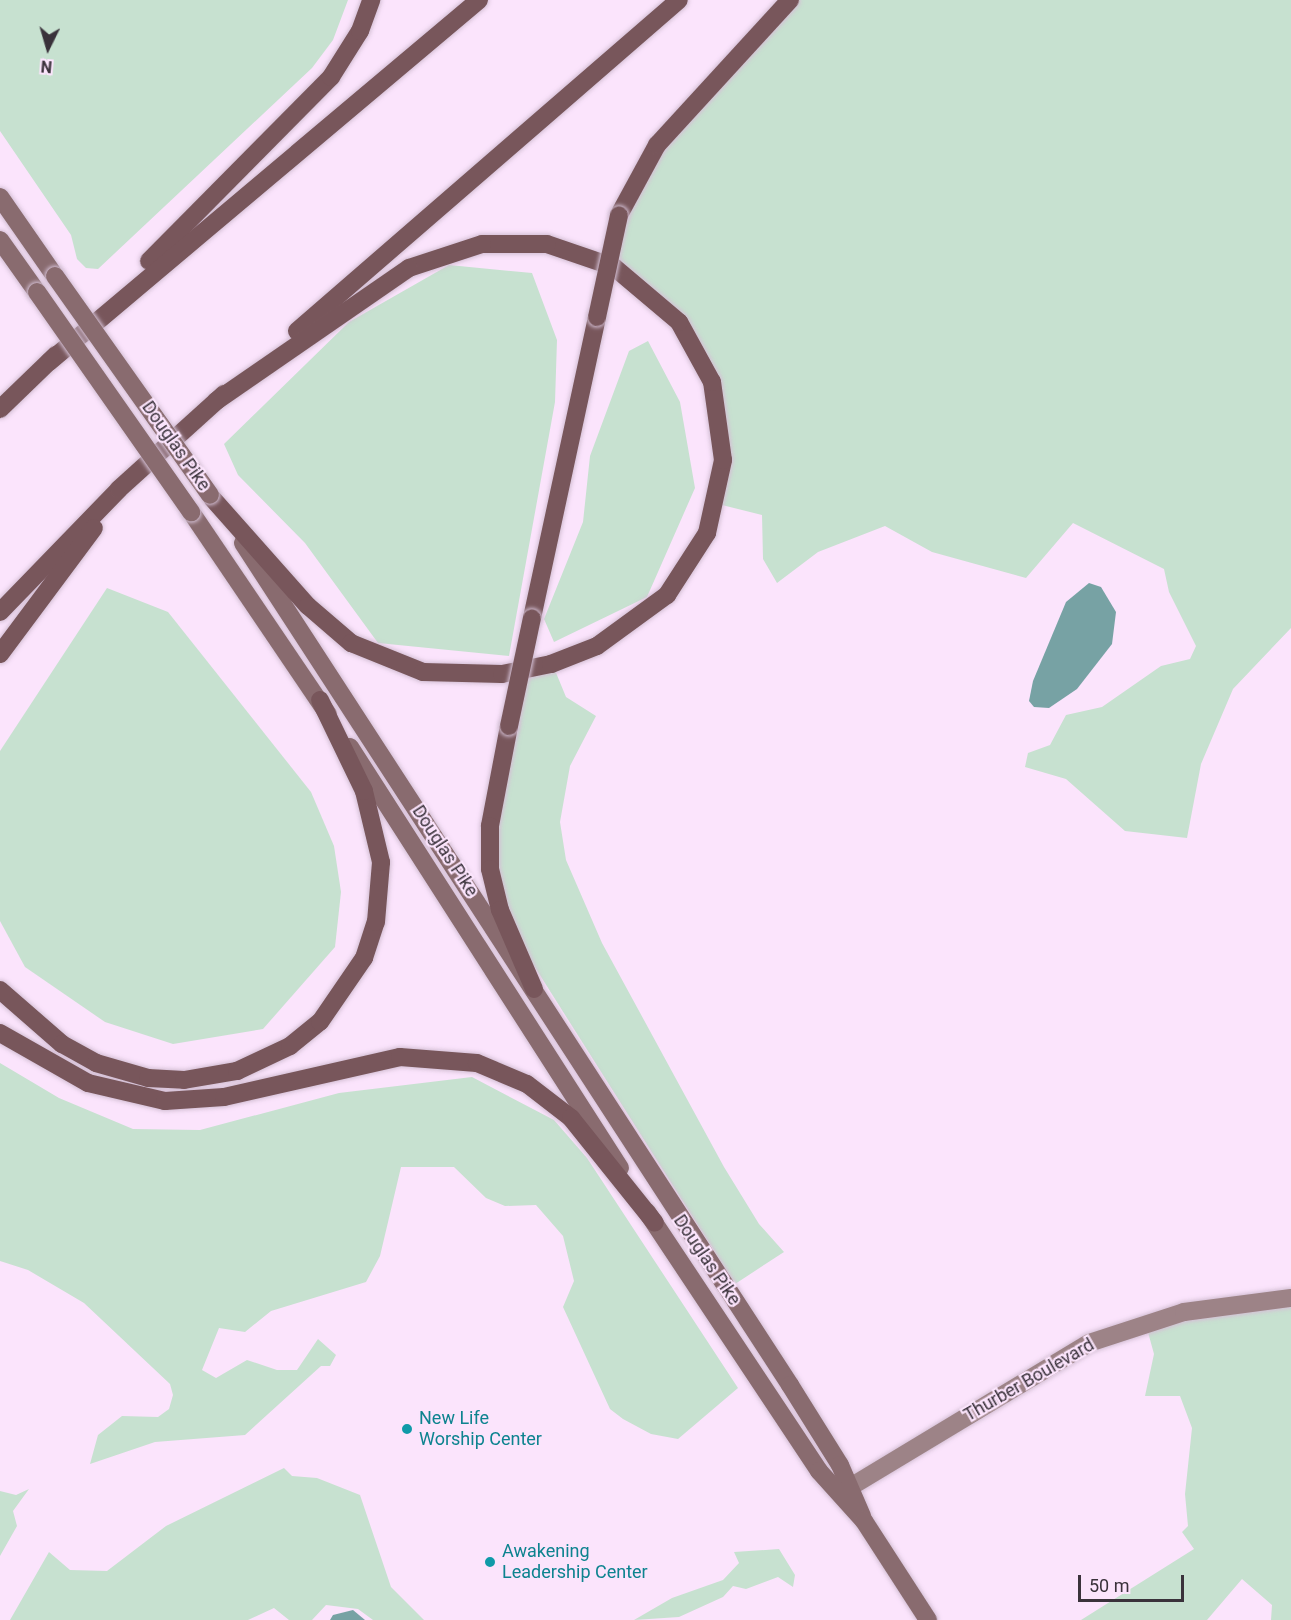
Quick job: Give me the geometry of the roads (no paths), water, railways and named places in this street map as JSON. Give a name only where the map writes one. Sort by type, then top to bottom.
[{"type":"highway","points":[[0,409],[331,77],[356,39],[371,0]]},
{"type":"highway","points":[[49,362],[479,0]]},
{"type":"highway","points":[[0,612],[151,460],[216,400],[679,0]]},
{"type":"highway","points":[[534,989],[500,910],[490,869],[490,826],[509,726],[619,215],[657,145],[790,0]]},
{"type":"highway","points":[[211,496],[308,606],[351,643],[423,672],[502,674],[551,664],[597,646],[667,595],[707,533],[723,460],[712,382],[679,321],[614,267],[547,244],[482,244],[409,268],[216,400]]},
{"type":"highway","points":[[0,654],[151,460]]},
{"type":"highway","points":[[0,990],[29,1020],[80,1055],[148,1078],[202,1078],[237,1071],[272,1056],[313,1028],[345,992],[364,958],[381,882],[370,808],[320,700]]},
{"type":"highway","points":[[0,1033],[88,1083],[165,1101],[224,1097],[400,1057],[477,1062],[527,1084],[571,1118],[655,1223]]},
{"type":"main road","name":"Douglas Pike","points":[[0,196],[211,496],[534,989],[852,1486],[864,1521]]},
{"type":"main road","name":"Douglas Pike","points":[[0,240],[320,700],[655,1223],[827,1483],[864,1521],[928,1620]]},
{"type":"street","name":"Thurber Boulevard","points":[[852,1486],[1089,1343],[1184,1312],[1291,1298]]},
{"type":"place","name":"New Life Worship Center","points":[[407,1429]]},
{"type":"place","name":"Awakening Leadership Center","points":[[490,1562]]}]
